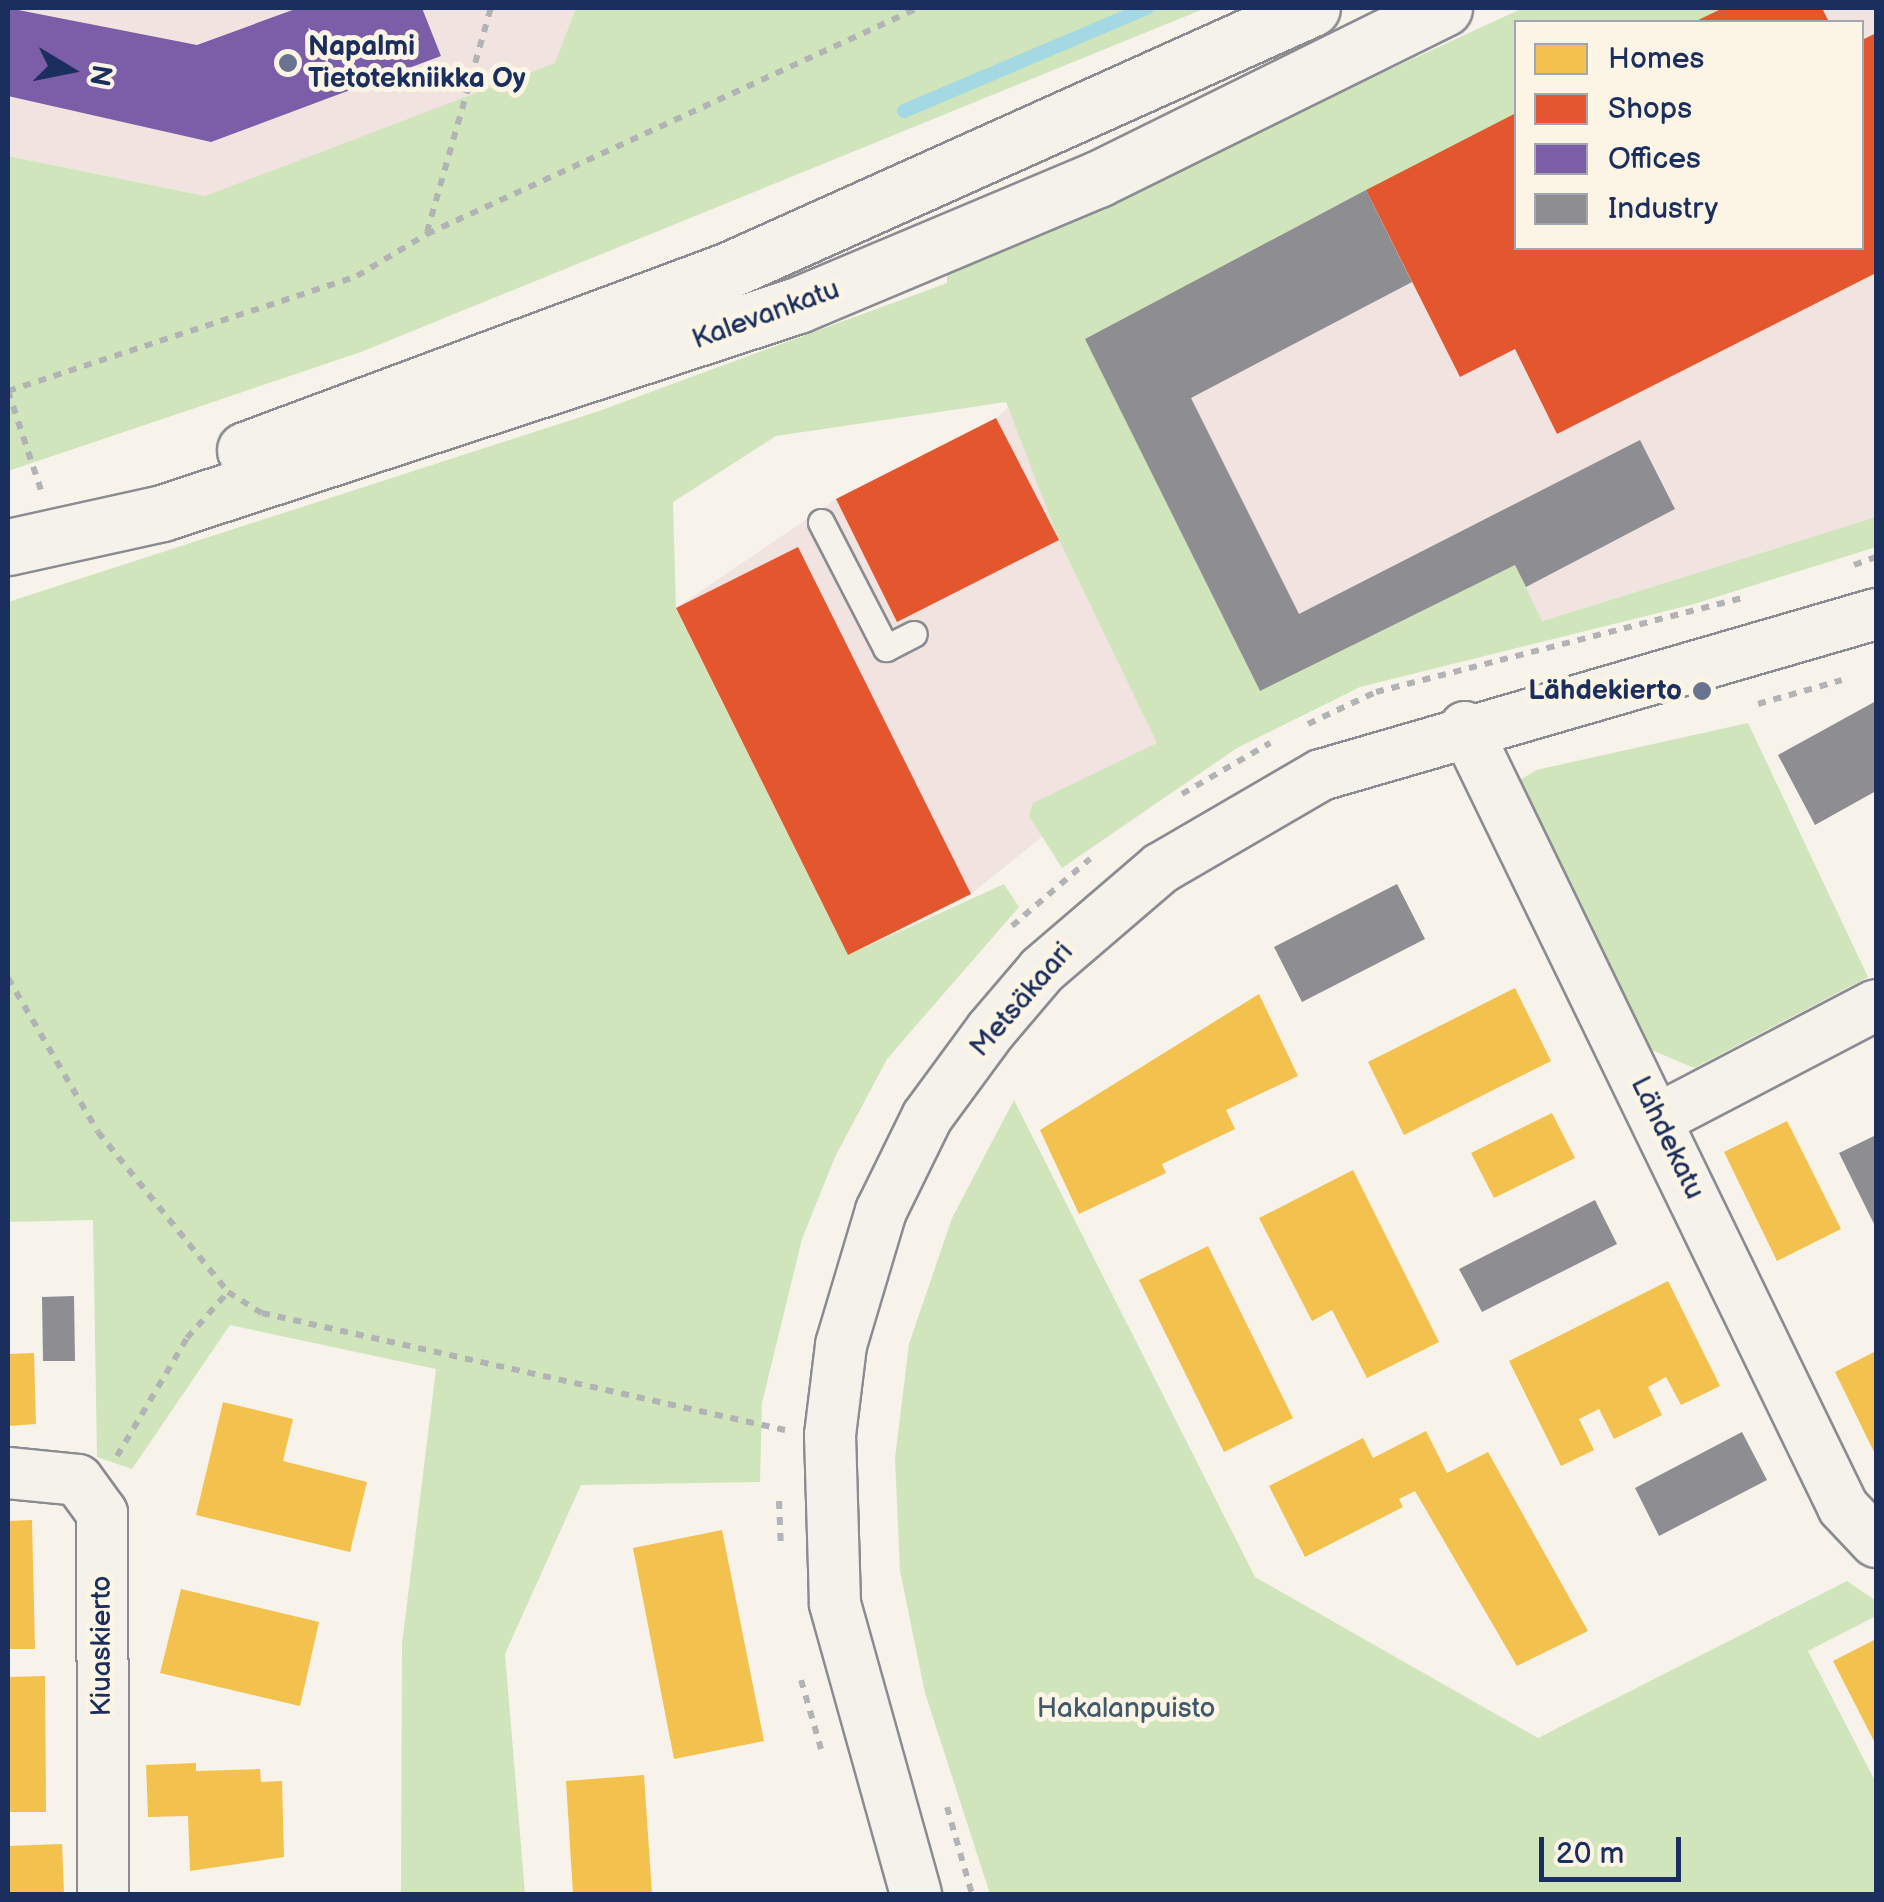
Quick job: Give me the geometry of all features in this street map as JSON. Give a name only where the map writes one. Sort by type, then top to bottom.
[{"type":"main road","name":"Kalevankatu","points":[[32,540],[152,481],[495,360],[911,195],[1312,8]]},
{"type":"main road","name":"Kalevankatu","points":[[32,540],[162,513],[798,305],[1098,178],[1444,8]]},
{"type":"street","name":"Metsäkaari","points":[[916,1894],[835,1603],[830,1435],[841,1346],[882,1212],[927,1117],[1042,970],[1228,824],[1320,775],[1465,726],[1876,614]]},
{"type":"street","name":"Lähdekatu","points":[[1465,726],[1844,1507],[1876,1542]]},
{"type":"street","points":[[1658,1119],[1876,1006]]},
{"type":"street","points":[[8,1472],[43,1471],[95,1492]]},
{"type":"street","name":"Kiuaskierto","points":[[95,1492],[102,1894]]},
{"type":"lane","points":[[822,522],[886,648],[914,634]]},
{"type":"path","points":[[427,234],[491,8]]},
{"type":"path","points":[[32,540],[8,391],[358,276],[427,234],[918,8]]},
{"type":"path","points":[[1840,570],[1876,557]]},
{"type":"path","points":[[1296,730],[1376,692],[1746,596]]},
{"type":"path","points":[[1740,708],[1858,674]]},
{"type":"path","points":[[1173,800],[1279,738]]},
{"type":"path","points":[[999,940],[1100,851]]},
{"type":"path","points":[[8,978],[98,1132],[228,1292],[262,1313],[779,1429],[830,1435]]},
{"type":"path","points":[[95,1492],[187,1338],[228,1292]]},
{"type":"path","points":[[779,1446],[781,1414]]},
{"type":"path","points":[[779,1480],[783,1566]]},
{"type":"path","points":[[800,1674],[824,1760]]},
{"type":"path","points":[[944,1800],[972,1894]]},
{"type":"shaded area","points":[[8,8],[576,8],[556,63],[205,196],[8,156]]},
{"type":"shaded area","points":[[1673,8],[1876,8],[1876,517],[1541,621],[1514,566],[1158,744],[971,894],[848,955],[676,608],[836,499],[996,418],[1085,339],[1514,97],[1514,250],[1864,250],[1864,20],[1651,20]]},
{"type":"green space","points":[[576,8],[1206,8],[361,352],[8,471],[8,156],[205,196],[555,63]]},
{"type":"green space","points":[[1523,8],[1723,8],[1698,20],[1514,20],[1514,114],[1086,339],[1260,691],[1515,565],[1542,621],[1876,517],[1876,547],[1694,604],[1360,687],[1237,748],[1062,868],[1029,816],[1033,803],[1157,743],[1059,540],[1006,402],[776,436],[673,502],[676,609],[848,955],[1004,884],[1019,907],[887,1059],[835,1157],[802,1239],[762,1403],[760,1482],[581,1485],[505,1654],[525,1894],[401,1894],[402,1644],[436,1369],[230,1325],[132,1469],[97,1457],[93,1220],[8,1222],[8,602],[599,411],[947,283],[947,274]]},
{"type":"green space","points":[[1748,723],[1868,977],[1694,1068],[1647,1048],[1515,783],[1536,770]]},
{"type":"green space","name":"Hakalanpuisto","points":[[1014,1100],[1255,1577],[1538,1738],[1847,1581],[1876,1601],[1876,1616],[1808,1651],[1876,1783],[1876,1894],[990,1894],[925,1693],[900,1571],[895,1458],[909,1344],[952,1218]]},
{"type":"building: Homes","points":[[1515,988],[1551,1061],[1404,1135],[1368,1062]]},
{"type":"building: Homes","points":[[1259,994],[1298,1076],[1226,1110],[1235,1129],[1162,1164],[1166,1173],[1079,1214],[1040,1130]]},
{"type":"building: Homes","points":[[1552,1113],[1575,1158],[1494,1198],[1471,1153]]},
{"type":"building: Homes","points":[[1787,1121],[1841,1229],[1777,1261],[1724,1152]]},
{"type":"building: Homes","points":[[1353,1170],[1439,1342],[1367,1378],[1332,1310],[1312,1321],[1259,1218]]},
{"type":"building: Homes","points":[[1208,1246],[1293,1418],[1224,1452],[1139,1280]]},
{"type":"building: Homes","points":[[1668,1281],[1720,1386],[1681,1405],[1666,1377],[1648,1387],[1662,1415],[1614,1439],[1599,1409],[1579,1419],[1594,1450],[1561,1466],[1509,1361]]},
{"type":"building: Homes","points":[[1876,1351],[1876,1456],[1835,1372]]},
{"type":"building: Homes","points":[[34,1353],[36,1424],[8,1426],[8,1354]]},
{"type":"building: Homes","points":[[223,1402],[293,1419],[283,1461],[367,1482],[350,1552],[196,1515]]},
{"type":"building: Homes","points":[[1426,1431],[1447,1473],[1488,1452],[1588,1631],[1517,1666],[1415,1491],[1399,1499],[1403,1507],[1305,1557],[1269,1486],[1363,1438],[1373,1458]]},
{"type":"building: Homes","points":[[32,1520],[35,1649],[8,1649],[8,1521]]},
{"type":"building: Homes","points":[[722,1530],[764,1741],[674,1759],[633,1548]]},
{"type":"building: Homes","points":[[181,1589],[319,1622],[300,1706],[160,1673]]},
{"type":"building: Homes","points":[[1876,1639],[1876,1745],[1833,1661]]},
{"type":"building: Homes","points":[[45,1676],[46,1812],[8,1812],[8,1677]]},
{"type":"building: Homes","points":[[196,1763],[196,1771],[260,1769],[261,1782],[282,1781],[284,1857],[190,1871],[188,1816],[148,1817],[146,1765]]},
{"type":"building: Homes","points":[[644,1775],[652,1894],[573,1894],[566,1781]]},
{"type":"building: Homes","points":[[62,1844],[64,1894],[8,1894],[8,1846]]},
{"type":"building: Shops","points":[[1723,8],[1822,8],[1828,20],[1698,20]]},
{"type":"building: Shops","points":[[1876,33],[1876,273],[1557,434],[1515,349],[1460,377],[1366,190],[1514,114],[1514,250],[1864,250],[1864,39]]},
{"type":"building: Shops","points":[[996,418],[1059,540],[897,622],[836,499]]},
{"type":"building: Shops","points":[[798,547],[971,894],[848,955],[676,608]]},
{"type":"building: Offices","points":[[8,8],[197,45],[298,8],[422,8],[441,56],[211,142],[8,96]]},
{"type":"building: Industry","points":[[1366,190],[1412,282],[1191,398],[1299,614],[1640,440],[1675,509],[1526,587],[1515,565],[1260,691],[1085,339]]},
{"type":"building: Industry","points":[[1876,701],[1876,791],[1815,825],[1778,755]]},
{"type":"building: Industry","points":[[1397,884],[1425,939],[1302,1002],[1274,947]]},
{"type":"building: Industry","points":[[1876,1135],[1876,1228],[1839,1153]]},
{"type":"building: Industry","points":[[1595,1200],[1617,1244],[1482,1312],[1459,1269]]},
{"type":"building: Industry","points":[[74,1296],[75,1361],[43,1361],[42,1297]]},
{"type":"building: Industry","points":[[1742,1432],[1767,1480],[1659,1536],[1635,1488]]},
{"type":"waterway","points":[[904,111],[1147,8]]},
{"type":"place","name":"Napalmi Tietotekniikka Oy","points":[[288,63]]},
{"type":"place","name":"Lähdekierto","points":[[1702,691]]}]
